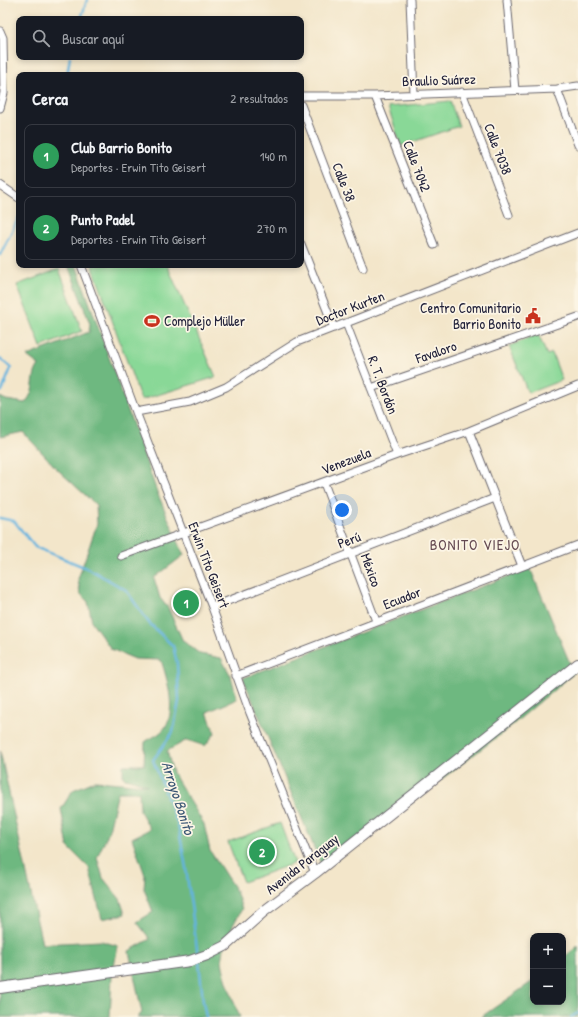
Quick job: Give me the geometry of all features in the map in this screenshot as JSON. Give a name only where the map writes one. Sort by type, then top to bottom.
[{"type":"main road","name":"Avenida Paraguay","points":[[0,988],[190,961],[225,946],[263,912],[315,873],[578,664]]},
{"type":"street","points":[[410,0],[414,94]]},
{"type":"street","points":[[507,0],[515,90]]},
{"type":"street","points":[[0,31],[3,38],[4,94],[0,108]]},
{"type":"street","name":"Braulio Suárez","points":[[304,96],[375,96],[557,89],[578,86]]},
{"type":"street","points":[[557,89],[578,145]]},
{"type":"street","name":"Calle 7038","points":[[462,92],[509,215]]},
{"type":"street","name":"Calle 7042","points":[[375,96],[434,245]]},
{"type":"street","name":"Calle 38","points":[[304,113],[363,268]]},
{"type":"street","points":[[0,186],[16,196]]},
{"type":"street","name":"Doctor Kurten","points":[[136,412],[190,402],[226,388],[297,342],[578,233]]},
{"type":"street","points":[[304,252],[334,328]]},
{"type":"street","name":"Erwin Tito Geisert","points":[[82,268],[136,412],[212,607],[236,676],[315,873]]},
{"type":"street","name":"Favaloro","points":[[371,388],[578,317]]},
{"type":"street","name":"R. T. Bordón","points":[[346,323],[397,455]]},
{"type":"street","name":"Venezuela","points":[[121,556],[324,483],[397,455],[469,431],[578,386]]},
{"type":"street","points":[[469,431],[522,566]]},
{"type":"street","name":"México","points":[[324,483],[376,622]]},
{"type":"street","name":"Perú","points":[[212,607],[495,498]]},
{"type":"street","name":"Ecuador","points":[[236,676],[578,545]]},
{"type":"green space","points":[[450,101],[459,126],[401,146],[388,107]]},
{"type":"green space","points":[[69,268],[77,268],[157,492],[184,555],[154,578],[160,598],[168,608],[183,641],[200,654],[221,658],[231,676],[237,699],[207,712],[215,733],[205,746],[187,740],[167,751],[173,773],[204,824],[210,851],[236,891],[242,909],[233,925],[222,955],[225,977],[240,1017],[137,1017],[142,1013],[129,951],[150,939],[137,922],[153,912],[144,889],[145,875],[132,838],[150,829],[140,811],[139,792],[118,792],[108,834],[97,857],[103,878],[120,899],[125,914],[102,919],[89,868],[68,847],[61,809],[73,790],[95,781],[147,785],[123,777],[123,765],[144,765],[145,742],[161,732],[166,725],[170,707],[168,686],[161,660],[135,659],[111,649],[92,622],[88,602],[80,593],[78,579],[97,524],[96,505],[58,470],[23,432],[0,437],[0,397],[6,400],[25,403],[33,388],[34,375],[39,365],[27,356],[89,332],[90,324]]},
{"type":"green space","name":"Complejo Müller","points":[[93,268],[168,268],[216,377],[141,400]]},
{"type":"green space","points":[[59,269],[82,331],[41,347],[17,285]]},
{"type":"green space","points":[[538,334],[547,355],[552,353],[562,380],[528,393],[509,346]]},
{"type":"green space","points":[[530,568],[574,673],[505,731],[323,869],[243,678]]},
{"type":"green space","points":[[0,751],[42,944],[101,941],[118,946],[112,976],[110,1017],[0,1017]]},
{"type":"green space","points":[[280,823],[295,863],[243,882],[228,842]]},
{"type":"green space","points":[[578,946],[578,1017],[481,1017],[530,983],[530,1005],[566,1005],[566,956]]},
{"type":"waterway","name":"Arroyo Bonito","points":[[82,16],[87,0]]},
{"type":"waterway","name":"Arroyo Bonito","points":[[68,72],[70,60]]},
{"type":"waterway","name":"Arroyo Bonito","points":[[0,255],[16,223]]},
{"type":"waterway","name":"Arroyo Bonito","points":[[0,358],[11,368],[2,391],[0,392]]},
{"type":"waterway","name":"Arroyo Bonito","points":[[0,518],[14,521],[35,547],[89,569],[126,590],[149,623],[173,646],[177,663],[179,701],[173,732],[153,760],[178,825],[186,868],[198,956]]},
{"type":"waterway","name":"Arroyo Bonito","points":[[199,961],[206,1017]]},
{"type":"waterway","name":"Arroyo Bonito","points":[[571,1017],[578,1013]]},
{"type":"place","name":"Centro Comunitario Barrio Bonito","points":[[533,316]]},
{"type":"place","name":"Complejo Müller","points":[[152,321]]},
{"type":"place","name":"Club Barrio Bonito","points":[[186,603]]},
{"type":"place","name":"Punto Padel","points":[[262,852]]},
{"type":"district","name":"BONITO VIEJO","points":[[475,545]]}]
